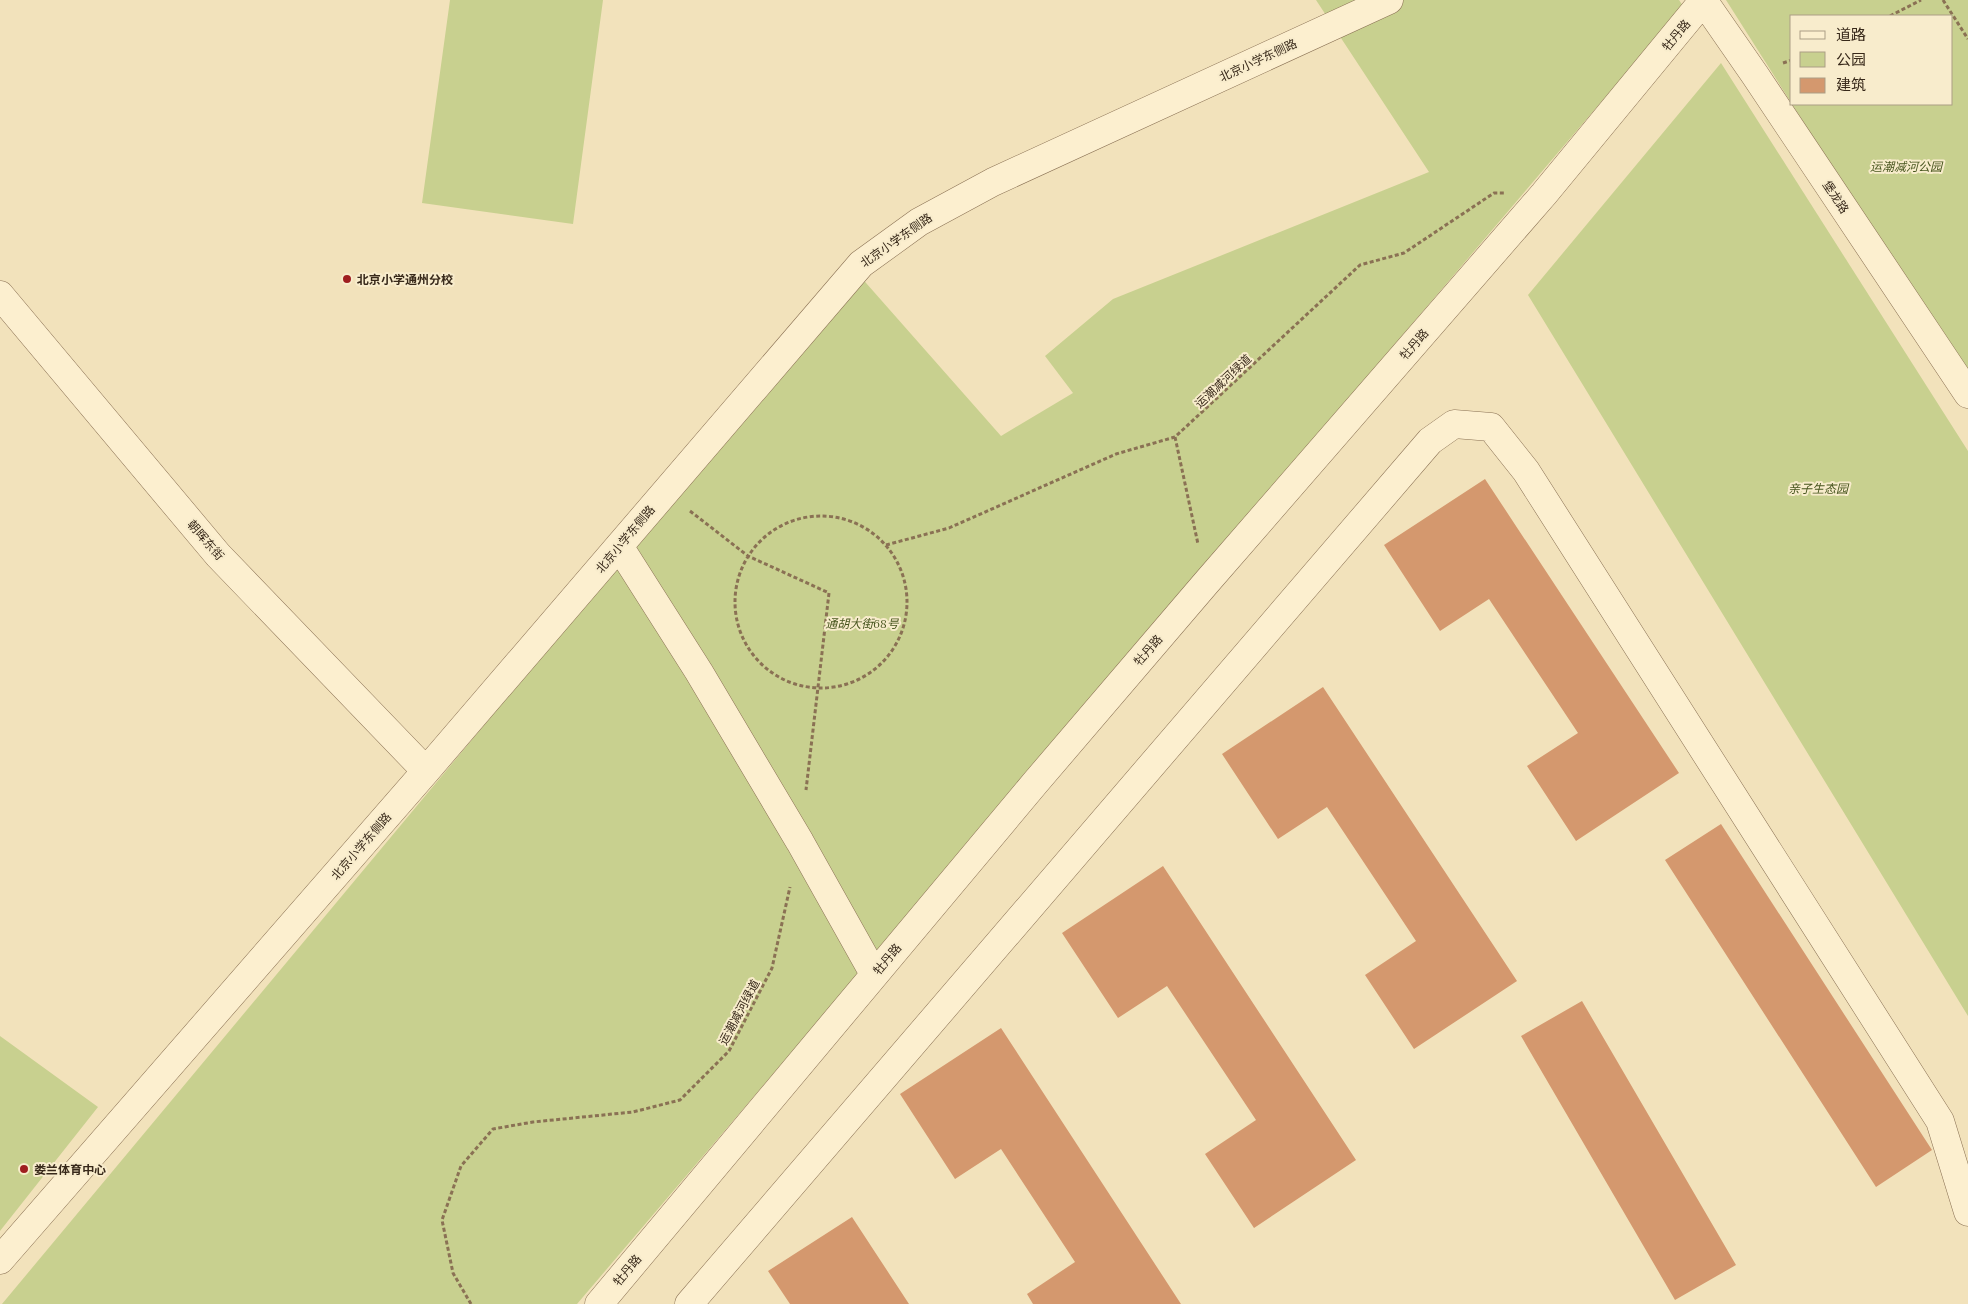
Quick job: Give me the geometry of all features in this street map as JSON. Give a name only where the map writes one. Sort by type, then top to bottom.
[{"type":"street","name":"北京小学东侧路","points":[[0,1260],[426,771],[861,264],[919,222],[993,182],[1389,0]]},
{"type":"street","name":"牡丹路","points":[[599,1304],[874,974],[1206,583],[1544,194],[1703,1]]},
{"type":"street","name":"堡龙路","points":[[1703,1],[1755,75],[1968,394]]},
{"type":"street","name":"朝晖东街","points":[[0,295],[218,554],[426,771]]},
{"type":"street","points":[[689,1304],[1430,441],[1454,424],[1492,427],[1526,470],[1940,1121],[1968,1212]]},
{"type":"street","points":[[619,546],[699,672],[800,842],[874,974]]},
{"type":"path","points":[[1892,15],[1921,0]]},
{"type":"path","points":[[1943,0],[1953,15]]},
{"type":"path","points":[[1953,16],[1968,39]]},
{"type":"path","name":"运潮减河绿道","points":[[886,545],[949,528],[1116,454],[1175,436],[1360,265],[1404,253],[1494,193],[1544,194]]},
{"type":"path","points":[[1175,436],[1206,583]]},
{"type":"path","points":[[665,491],[748,556],[829,593],[805,794]]},
{"type":"path","points":[[809,516],[837,517],[864,527],[886,545],[901,569],[907,597],[904,626],[892,652],[872,672],[846,685],[818,689],[790,683],[765,669],[747,647],[736,621],[734,592],[742,565],[758,542],[781,525],[809,516]]},
{"type":"path","name":"运潮减河绿道","points":[[471,1304],[453,1273],[442,1220],[461,1166],[493,1129],[532,1122],[633,1112],[680,1100],[729,1051],[772,968],[800,842]]},
{"type":"green space","points":[[450,0],[603,0],[573,224],[422,203]]},
{"type":"green space","name":"通胡大街68号","points":[[1316,0],[1679,0],[1683,6],[577,1304],[2,1304],[859,275],[1001,436],[1073,393],[1045,356],[1113,299],[1429,172]]},
{"type":"green space","name":"运潮减河公园","points":[[1726,0],[1968,0],[1968,381],[1793,105],[1953,105],[1953,15],[1790,15],[1790,101]]},
{"type":"green space","name":"亲子生态园","points":[[1721,63],[1968,451],[1968,1016],[1528,295]]},
{"type":"green space","name":"娄兰体育中心","points":[[0,1036],[98,1107],[0,1231]]},
{"type":"building","points":[[1485,479],[1679,773],[1576,841],[1527,766],[1578,733],[1489,599],[1440,631],[1384,545]]},
{"type":"building","points":[[1323,687],[1517,981],[1414,1049],[1365,975],[1416,941],[1327,807],[1278,839],[1222,754]]},
{"type":"building","points":[[1721,824],[1932,1150],[1876,1187],[1665,860]]},
{"type":"building","points":[[1163,866],[1356,1160],[1254,1228],[1205,1154],[1256,1120],[1167,986],[1118,1018],[1062,933]]},
{"type":"building","points":[[1582,1001],[1736,1265],[1675,1300],[1521,1036]]},
{"type":"building","points":[[1001,1028],[1181,1304],[1033,1304],[1027,1294],[1075,1262],[1001,1149],[955,1179],[900,1094]]},
{"type":"building","points":[[852,1217],[909,1304],[790,1304],[768,1271]]},
{"type":"place","name":"北京小学通州分校","points":[[347,279]]},
{"type":"place","name":"娄兰体育中心","points":[[24,1169]]}]
